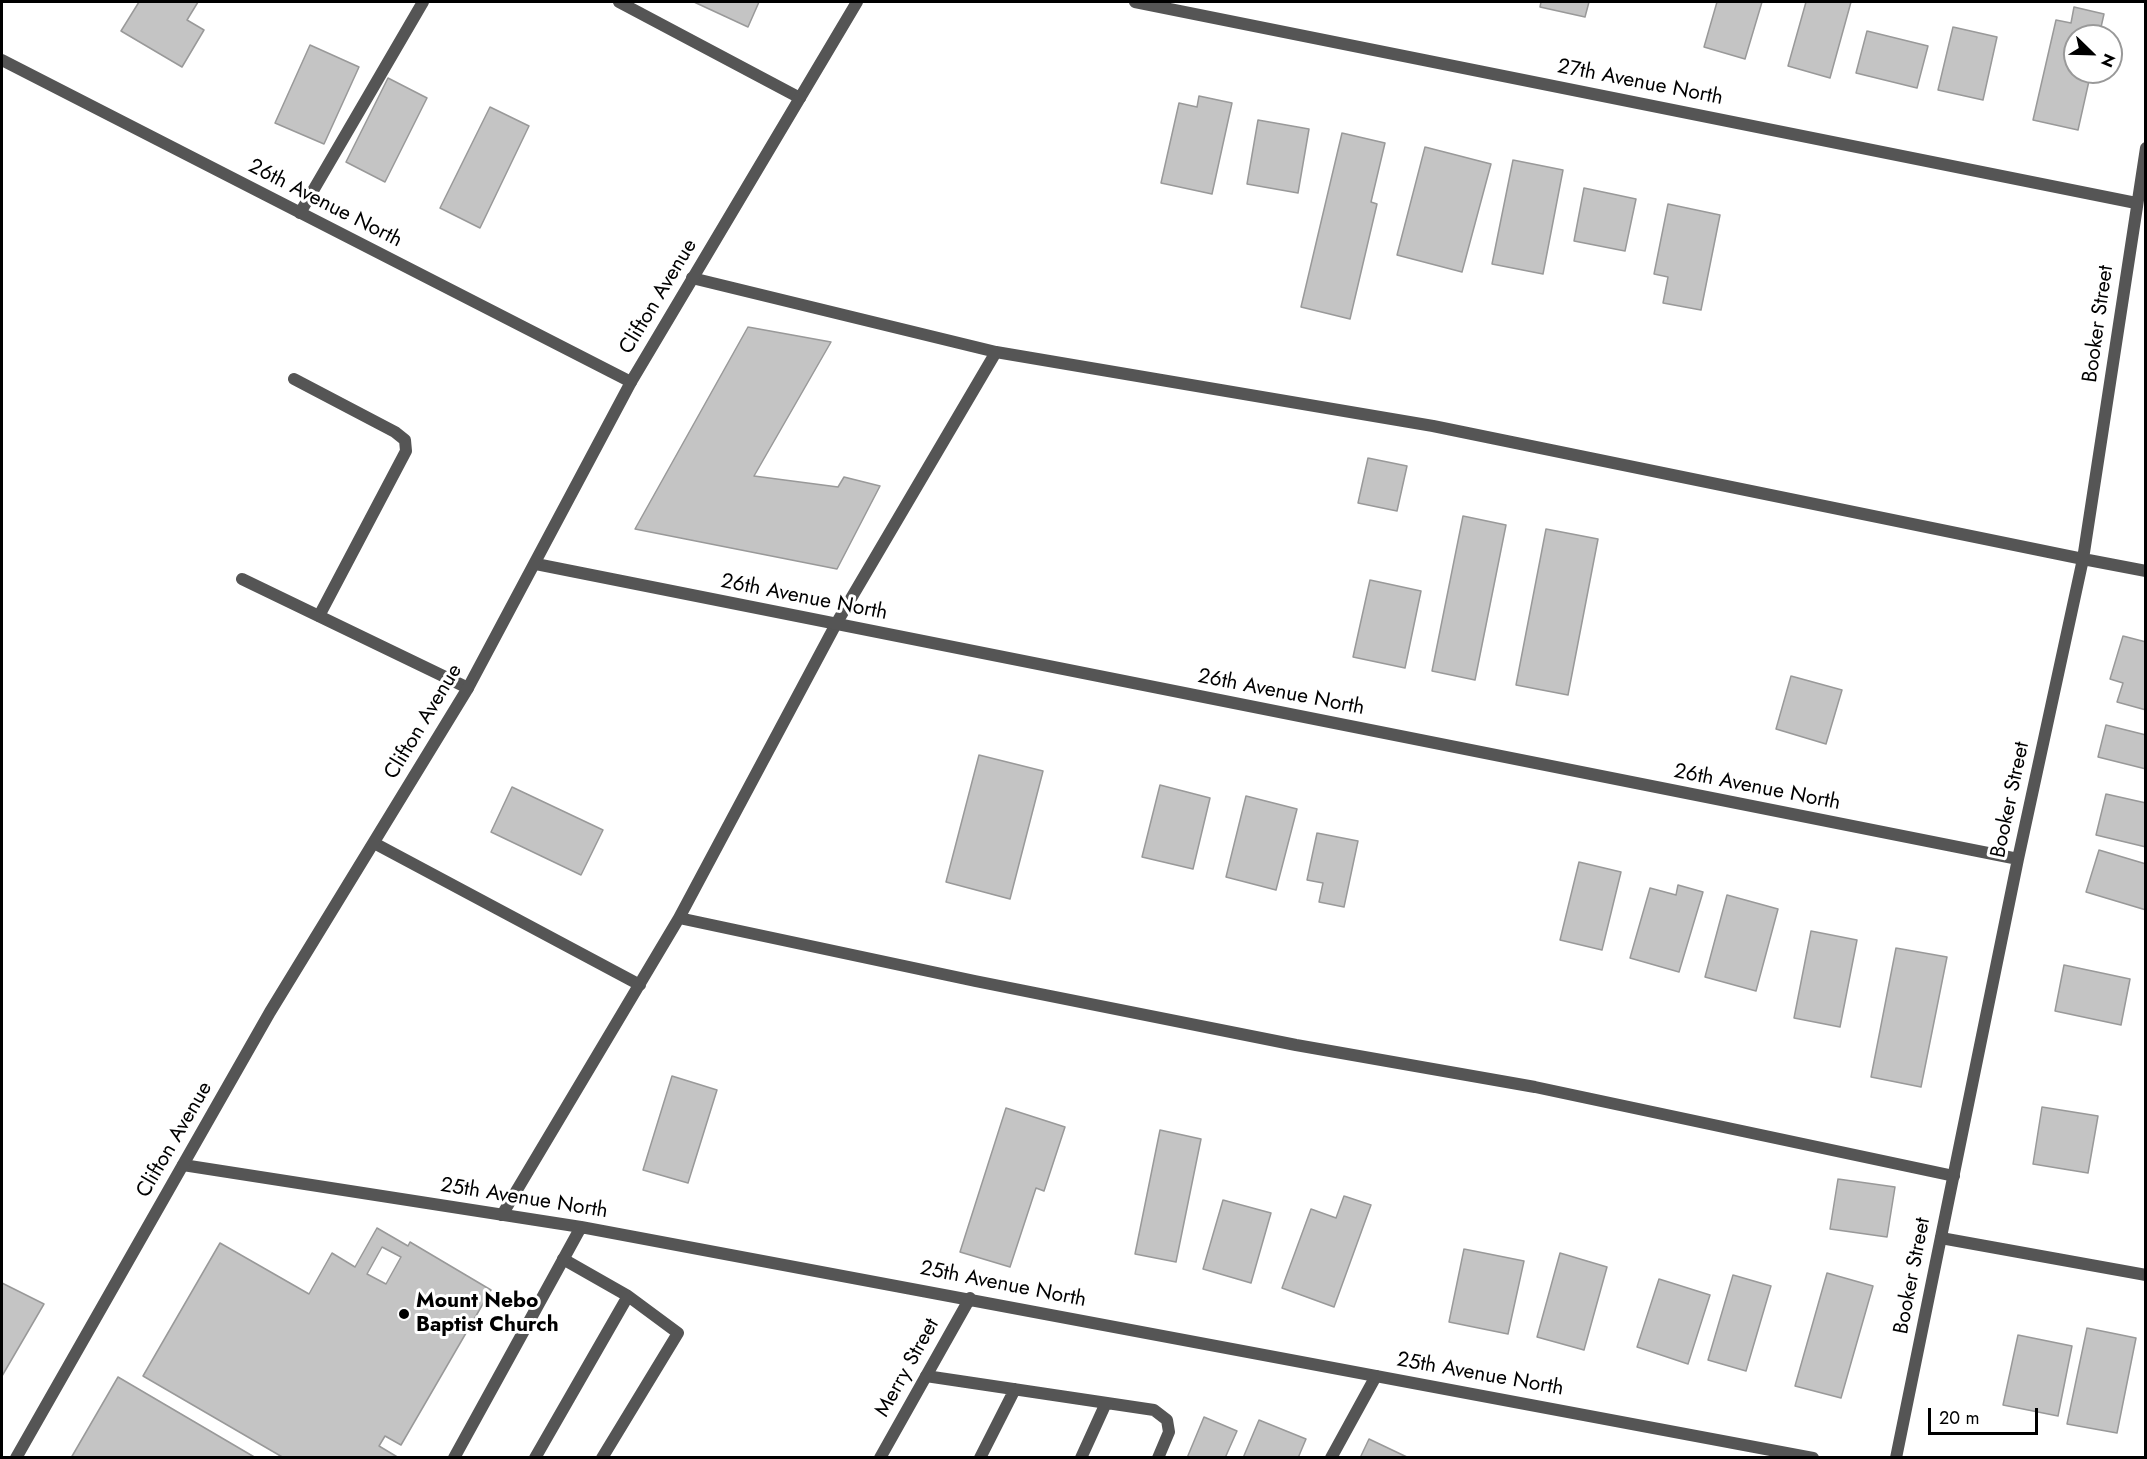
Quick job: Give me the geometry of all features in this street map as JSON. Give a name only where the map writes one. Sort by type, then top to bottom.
[{"type":"street","points":[[300,213],[423,2]]},
{"type":"street","points":[[619,2],[800,98]]},
{"type":"street","name":"Clifton Avenue","points":[[16,1458],[270,1012],[468,688],[631,382],[857,2]]},
{"type":"street","name":"27th Avenue North","points":[[1135,2],[2136,203]]},
{"type":"street","name":"26th Avenue North","points":[[2,60],[631,382]]},
{"type":"street","name":"Booker Street","points":[[1896,1458],[2018,859],[2083,559],[2145,148]]},
{"type":"street","points":[[692,278],[996,352],[1433,426],[2145,571]]},
{"type":"street","points":[[502,1215],[679,918],[836,624],[996,352]]},
{"type":"street","points":[[294,379],[395,432],[405,440],[406,451],[319,616]]},
{"type":"street","name":"26th Avenue North","points":[[536,564],[2018,859]]},
{"type":"street","points":[[242,579],[468,688]]},
{"type":"street","points":[[374,843],[640,985]]},
{"type":"street","points":[[679,918],[1296,1045],[1535,1087],[1954,1176]]},
{"type":"street","name":"25th Avenue North","points":[[183,1165],[581,1227],[1376,1376],[1769,1453],[1813,1458]]},
{"type":"street","points":[[454,1458],[581,1227]]},
{"type":"street","points":[[1941,1238],[2145,1275]]},
{"type":"street","points":[[563,1259],[628,1296],[678,1333],[603,1458]]},
{"type":"street","points":[[535,1458],[628,1296]]},
{"type":"street","name":"Merry Street","points":[[880,1458],[969,1299]]},
{"type":"street","points":[[926,1376],[1154,1410],[1167,1420],[1169,1432],[1158,1458]]},
{"type":"street","points":[[1330,1458],[1376,1376]]},
{"type":"street","points":[[980,1458],[1015,1389]]},
{"type":"street","points":[[1080,1458],[1106,1402]]},
{"type":"building","points":[[139,2],[198,2],[187,20],[204,30],[182,67],[121,31]]},
{"type":"building","points":[[694,2],[759,2],[748,27]]},
{"type":"building","points":[[1541,2],[1589,2],[1585,17],[1540,7]]},
{"type":"building","points":[[1717,2],[1762,2],[1745,59],[1704,47]]},
{"type":"building","points":[[1806,2],[1851,2],[1830,78],[1788,66]]},
{"type":"building","points":[[2074,7],[2104,14],[2102,24],[2063,24],[2063,84],[2088,84],[2078,130],[2033,120],[2056,20],[2071,23]]},
{"type":"building","points":[[1953,27],[1997,37],[1983,100],[1938,90]]},
{"type":"building","points":[[1867,31],[1928,46],[1917,88],[1856,73]]},
{"type":"building","points":[[310,45],[359,67],[324,144],[275,123]]},
{"type":"building","points":[[388,78],[427,98],[385,182],[346,162]]},
{"type":"building","points":[[1199,96],[1232,103],[1212,194],[1161,183],[1179,103],[1197,107]]},
{"type":"building","points":[[490,107],[529,126],[480,228],[440,208]]},
{"type":"building","points":[[1258,120],[1309,129],[1298,193],[1247,184]]},
{"type":"building","points":[[1342,133],[1385,143],[1371,202],[1377,204],[1350,319],[1301,307]]},
{"type":"building","points":[[1425,147],[1491,164],[1462,272],[1397,255]]},
{"type":"building","points":[[1513,160],[1563,170],[1543,274],[1492,264]]},
{"type":"building","points":[[1584,188],[1636,199],[1625,251],[1574,241]]},
{"type":"building","points":[[1668,204],[1720,215],[1701,310],[1663,303],[1668,277],[1654,274]]},
{"type":"building","points":[[748,327],[831,342],[754,476],[838,487],[844,477],[880,486],[837,569],[635,529]]},
{"type":"building","points":[[1368,458],[1407,466],[1397,511],[1358,503]]},
{"type":"building","points":[[1463,516],[1506,525],[1475,680],[1432,671]]},
{"type":"building","points":[[1546,529],[1598,539],[1568,695],[1516,685]]},
{"type":"building","points":[[1370,580],[1421,591],[1405,668],[1353,657]]},
{"type":"building","points":[[2123,636],[2146,642],[2146,710],[2117,702],[2123,683],[2110,679]]},
{"type":"building","points":[[1791,676],[1842,690],[1826,744],[1776,729]]},
{"type":"building","points":[[2106,725],[2146,735],[2146,769],[2098,757]]},
{"type":"building","points":[[979,755],[1043,771],[1010,899],[946,882]]},
{"type":"building","points":[[1160,785],[1210,798],[1193,869],[1142,857]]},
{"type":"building","points":[[512,787],[603,830],[581,875],[491,832]]},
{"type":"building","points":[[2106,794],[2146,803],[2146,847],[2096,835]]},
{"type":"building","points":[[1246,796],[1297,809],[1276,890],[1226,877]]},
{"type":"building","points":[[1317,833],[1358,841],[1344,907],[1319,902],[1323,883],[1307,880]]},
{"type":"building","points":[[2099,850],[2146,864],[2146,910],[2086,892]]},
{"type":"building","points":[[1579,862],[1621,872],[1602,950],[1560,940]]},
{"type":"building","points":[[1678,885],[1703,892],[1679,972],[1630,958],[1650,888],[1676,895]]},
{"type":"building","points":[[1727,895],[1778,909],[1756,991],[1705,977]]},
{"type":"building","points":[[1811,931],[1857,940],[1840,1027],[1794,1018]]},
{"type":"building","points":[[1896,948],[1947,957],[1921,1087],[1871,1077]]},
{"type":"building","points":[[2064,965],[2130,979],[2121,1025],[2055,1011]]},
{"type":"building","points":[[672,1076],[717,1090],[688,1183],[643,1170]]},
{"type":"building","points":[[2042,1107],[2098,1116],[2088,1173],[2033,1164]]},
{"type":"building","points":[[1006,1108],[1065,1127],[1044,1191],[1036,1188],[1010,1267],[960,1252]]},
{"type":"building","points":[[1160,1130],[1201,1139],[1176,1262],[1135,1254]]},
{"type":"building","points":[[1838,1179],[1895,1187],[1887,1237],[1830,1229]]},
{"type":"building","points":[[1344,1196],[1371,1205],[1334,1307],[1282,1288],[1311,1209],[1336,1218]]},
{"type":"building","points":[[1223,1200],[1271,1213],[1251,1283],[1203,1269]]},
{"type":"building","points":[[377,1228],[408,1246],[410,1242],[491,1290],[401,1445],[385,1436],[379,1446],[399,1458],[284,1458],[143,1376],[220,1243],[309,1294],[332,1253],[355,1267]],"holes":[[[382,1247],[401,1257],[386,1284],[367,1274]]]},
{"type":"building","points":[[1464,1249],[1524,1261],[1508,1334],[1449,1322]]},
{"type":"building","points":[[1560,1253],[1607,1267],[1584,1350],[1537,1337]]},
{"type":"building","points":[[1827,1273],[1873,1286],[1841,1398],[1795,1386]]},
{"type":"building","points":[[1733,1275],[1771,1286],[1746,1371],[1708,1360]]},
{"type":"building","points":[[1659,1279],[1710,1295],[1688,1364],[1637,1347]]},
{"type":"building","points":[[2,1283],[44,1304],[2,1376]]},
{"type":"building","points":[[2087,1328],[2136,1338],[2117,1433],[2067,1424]]},
{"type":"building","points":[[2018,1335],[2072,1346],[2058,1416],[2003,1405]]},
{"type":"building","points":[[118,1377],[256,1458],[71,1458]]},
{"type":"building","points":[[1204,1417],[1237,1431],[1225,1458],[1187,1458]]},
{"type":"building","points":[[1259,1420],[1306,1439],[1298,1458],[1243,1458]]},
{"type":"building","points":[[1369,1439],[1409,1458],[1360,1458]]},
{"type":"place","name":"Mount Nebo Baptist Church","points":[[404,1314]]}]
